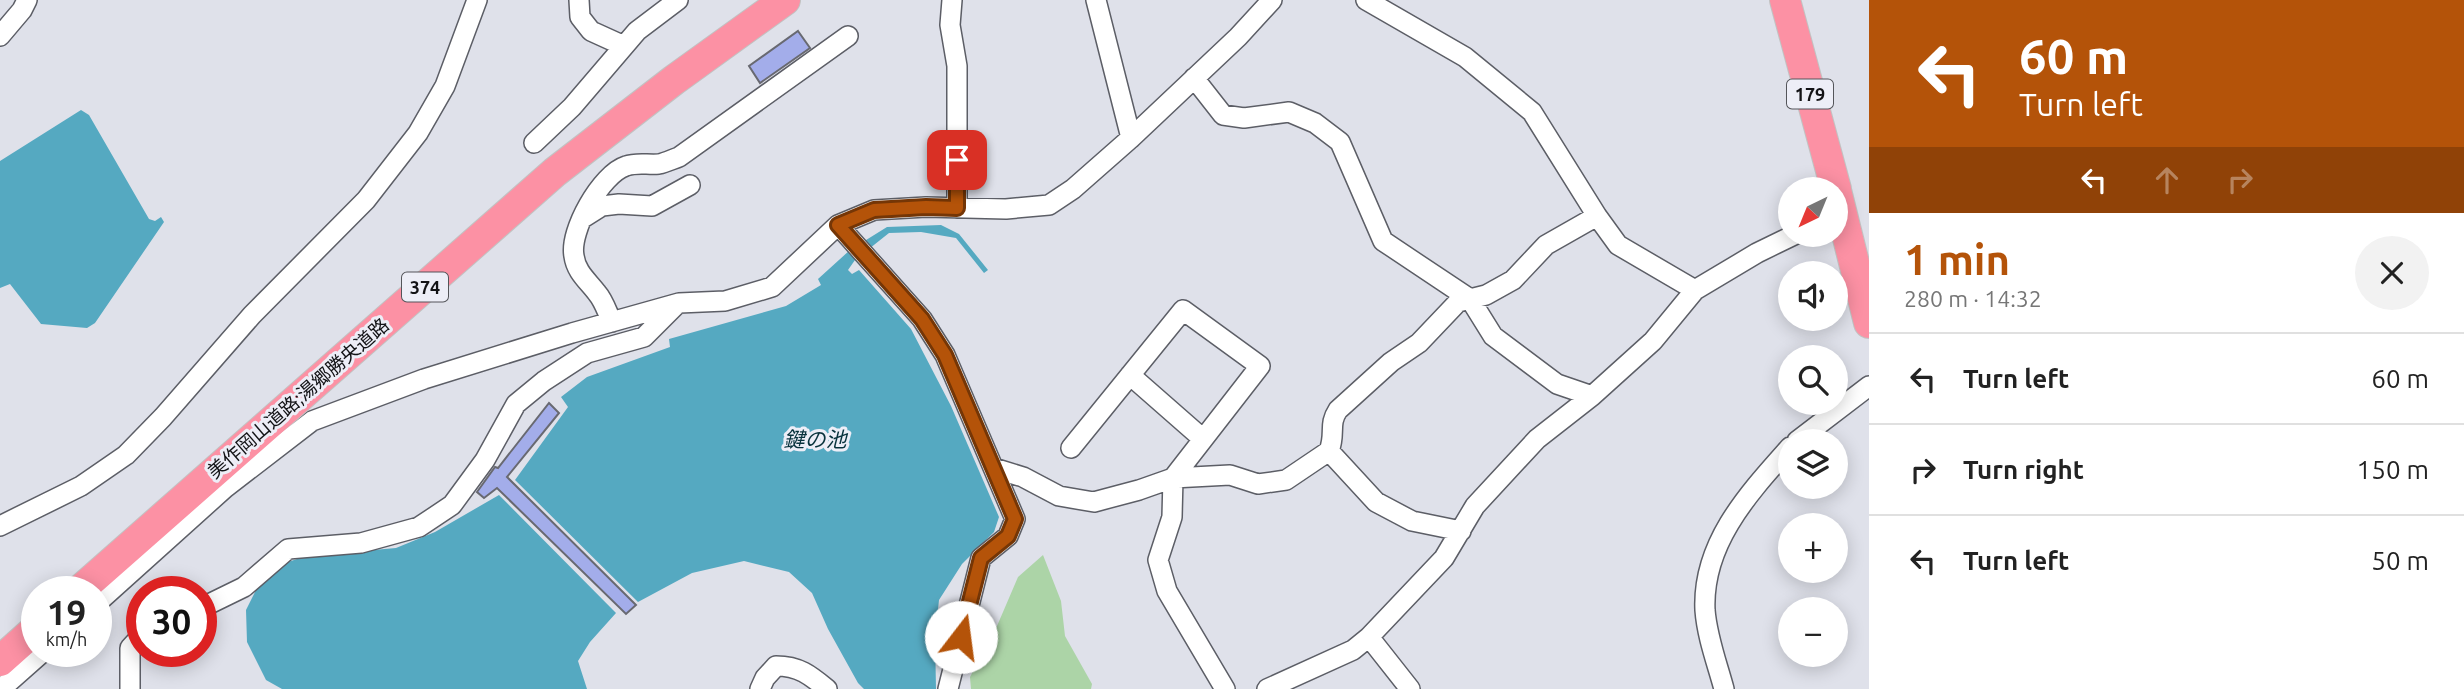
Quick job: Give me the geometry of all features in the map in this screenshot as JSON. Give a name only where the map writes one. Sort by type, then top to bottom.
[{"type":"highway","name":"美作岡山道路;湯郷勝央道路","points":[[72,576],[548,158],[662,68],[759,0]]},
{"type":"highway","name":"美作岡山道路;湯郷勝央道路","points":[[97,576],[555,172],[674,80],[785,0]]},
{"type":"highway","name":"179","points":[[1785,0],[1831,177]]},
{"type":"highway","name":"179","points":[[1848,242],[1869,319]]},
{"type":"highway","points":[[0,639],[21,621]]},
{"type":"highway","points":[[0,661],[21,642]]},
{"type":"street","points":[[0,36],[27,0]]},
{"type":"street","points":[[0,526],[81,486],[126,455],[252,315],[366,200],[418,133],[445,86],[477,0]]},
{"type":"street","points":[[579,0],[580,17],[592,31],[624,46]]},
{"type":"street","points":[[534,143],[572,107],[637,31],[678,0]]},
{"type":"street","points":[[952,0],[950,25],[957,66],[957,208]]},
{"type":"street","points":[[1096,0],[1131,138]]},
{"type":"street","points":[[112,590],[225,488],[312,421],[424,379],[612,322],[679,303],[725,301],[772,287],[838,225],[874,210],[926,207],[1006,209],[1049,205],[1073,189],[1131,138],[1238,37],[1272,0]]},
{"type":"street","points":[[1366,0],[1465,57],[1532,112],[1618,245],[1695,290]]},
{"type":"street","points":[[612,322],[599,295],[579,272],[573,255],[575,236],[583,218],[591,201],[606,181],[623,166],[660,164],[680,157],[848,36]]},
{"type":"street","points":[[1194,78],[1223,115],[1244,118],[1289,112],[1315,123],[1340,142],[1383,241],[1470,299],[1493,336],[1557,384],[1592,396]]},
{"type":"street","points":[[583,218],[602,206],[652,206],[690,185]]},
{"type":"street","points":[[994,468],[1023,477],[1059,496],[1094,502],[1173,478],[1230,475],[1258,484],[1286,480],[1329,451],[1334,439],[1332,419],[1338,410],[1391,362],[1419,343],[1458,302],[1486,295],[1513,280],[1546,245],[1597,216]]},
{"type":"street","points":[[838,225],[922,319],[945,355],[1015,519],[1008,536],[981,558],[947,689]]},
{"type":"street","points":[[1267,689],[1353,650],[1370,637],[1444,558],[1475,506],[1537,439],[1592,396],[1653,341],[1695,290],[1778,243]]},
{"type":"street","points":[[217,600],[244,587],[288,549],[360,543],[419,527],[452,505],[485,460],[516,404],[544,381],[587,353],[644,337],[679,303]]},
{"type":"street","points":[[1071,448],[1183,310],[1260,366],[1173,478],[1172,517],[1158,560],[1167,591],[1225,689]]},
{"type":"street","points":[[1130,375],[1203,439]]},
{"type":"street","points":[[1813,429],[1869,386]]},
{"type":"street","points":[[1329,451],[1376,502],[1412,520],[1461,531]]},
{"type":"street","points":[[1724,689],[1705,610],[1707,577],[1722,535],[1746,497],[1778,461]]},
{"type":"street","points":[[1370,637],[1410,689]]},
{"type":"street","points":[[760,689],[765,678],[776,666],[791,666],[806,671],[827,689]]},
{"type":"street","points":[[1,689],[26,667]]},
{"type":"street","points":[[130,667],[130,689]]},
{"type":"green space","points":[[1043,555],[1061,601],[1065,636],[1092,684],[1091,689],[971,689],[970,677],[997,626],[1018,577]]},
{"type":"water","points":[[81,110],[89,115],[149,219],[155,221],[161,217],[164,222],[95,323],[87,328],[41,324],[10,284],[0,288],[0,161]]},
{"type":"water","name":"鍵の池","points":[[941,225],[959,234],[988,270],[984,273],[956,238],[921,232],[889,233],[855,260],[848,270],[852,274],[859,270],[911,329],[951,406],[999,517],[994,532],[962,564],[939,600],[935,637],[936,689],[864,689],[828,629],[812,593],[789,572],[744,561],[692,573],[638,602],[515,480],[568,407],[561,397],[587,377],[670,347],[669,339],[786,306],[821,285],[818,279],[850,250],[887,227]]},
{"type":"water","points":[[499,495],[616,613],[590,642],[578,661],[587,689],[282,689],[266,680],[247,642],[246,610],[258,586],[279,565],[306,556],[396,548],[435,532]]},
{"type":"building","points":[[798,31],[810,48],[760,83],[749,66]]},
{"type":"building","points":[[549,403],[559,413],[507,477],[636,605],[626,614],[497,488],[484,498],[477,492]]},
{"type":"route","points":[[957,160],[957,208],[874,210],[838,225],[922,319],[945,355],[1015,519],[1008,536],[981,558],[961,637]]}]
